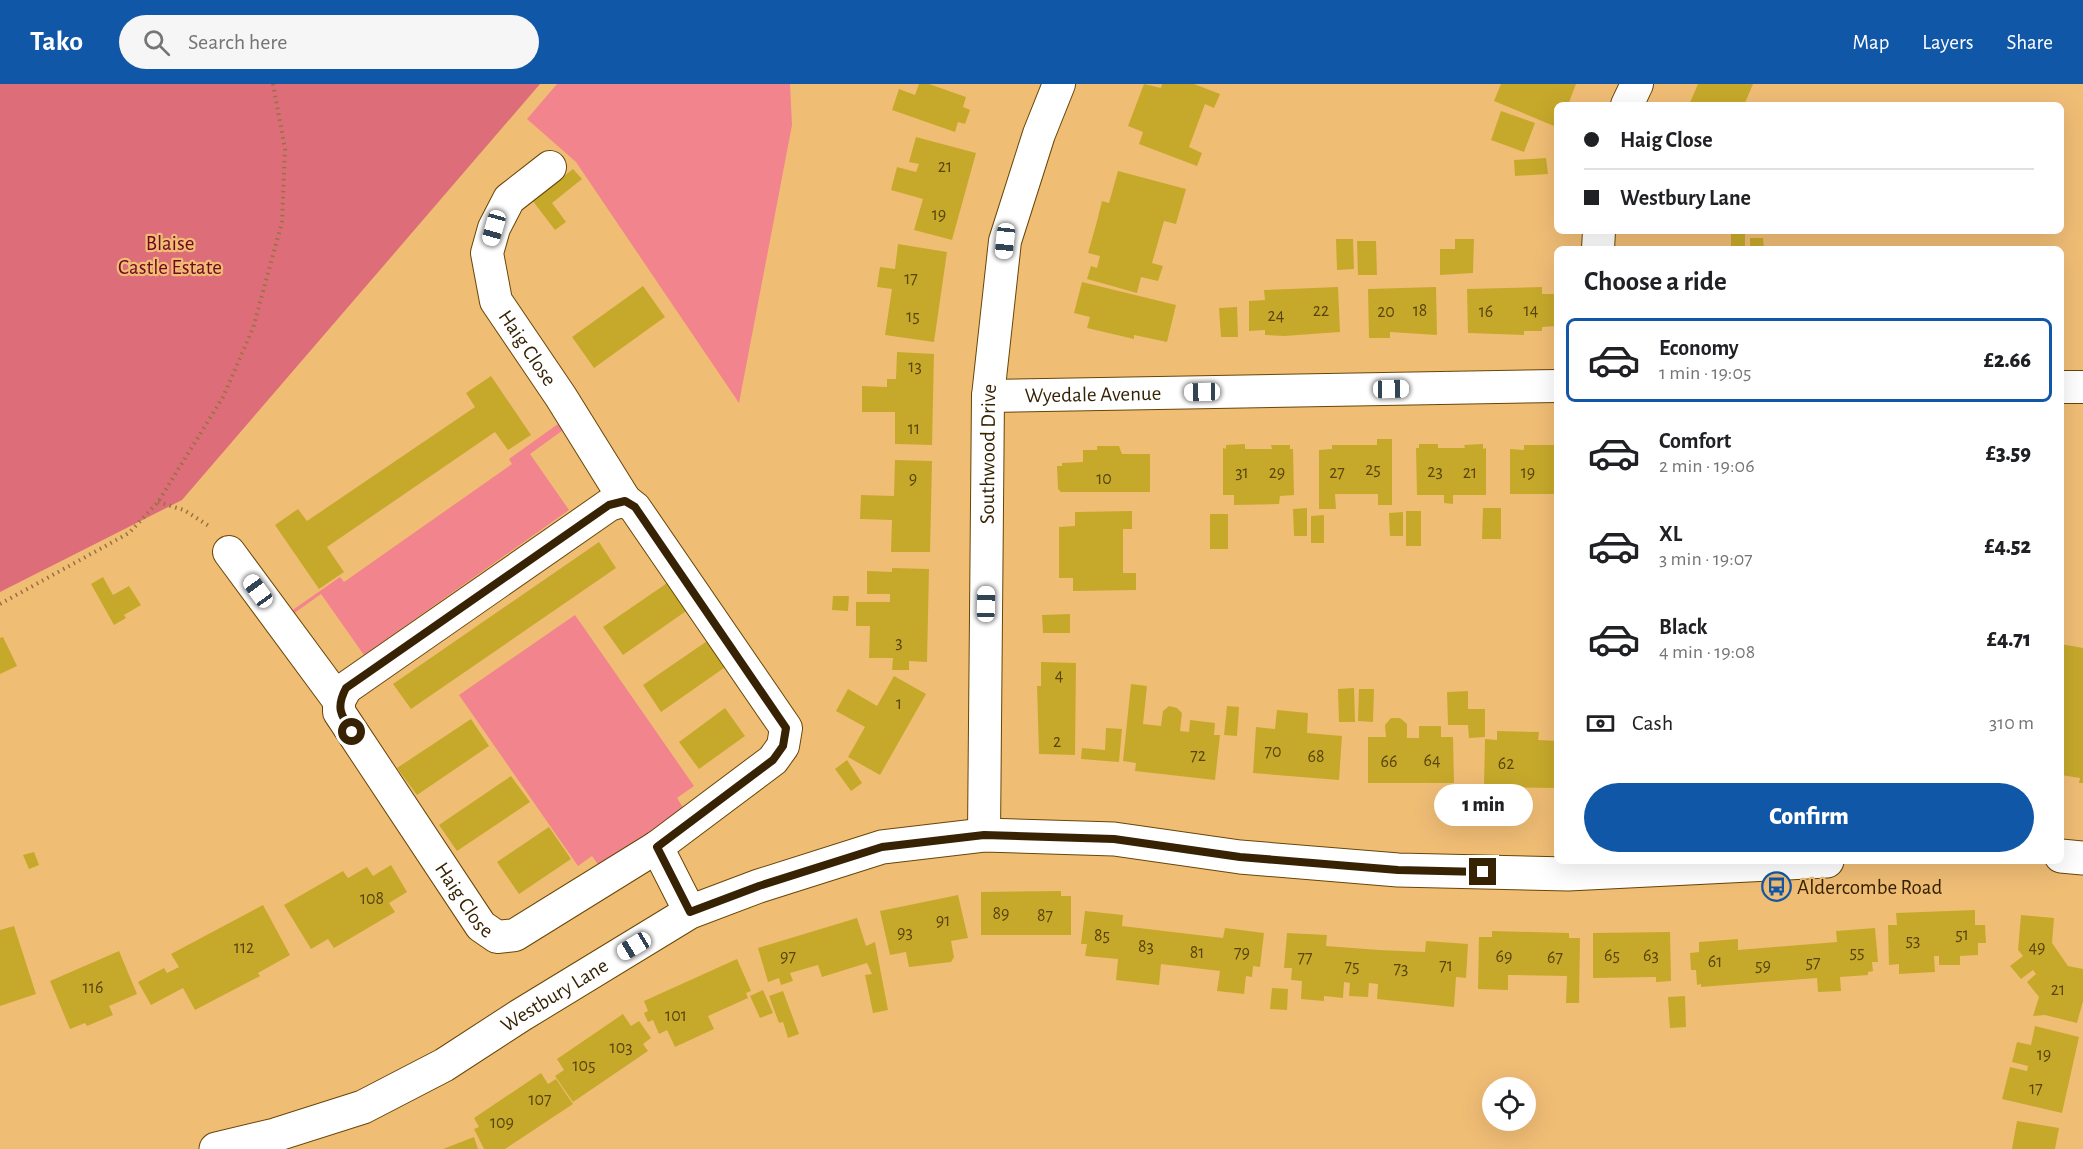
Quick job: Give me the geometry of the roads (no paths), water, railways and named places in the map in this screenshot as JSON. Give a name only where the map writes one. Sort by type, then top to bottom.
[{"type":"street","name":"Southwood Drive","points":[[984,835],[988,396],[1005,241],[1059,84]]},
{"type":"street","points":[[1628,102],[1637,84]]},
{"type":"street","name":"Haig Close","points":[[229,552],[339,701],[339,712],[481,926],[497,937],[515,935],[657,847],[773,760],[783,746],[786,728],[635,507],[625,501],[561,397],[496,301],[487,253],[494,228],[509,199],[550,166]]},
{"type":"street","name":"Wyedale Avenue","points":[[988,396],[1554,386]]},
{"type":"street","points":[[2064,387],[2083,387]]},
{"type":"street","points":[[339,701],[346,688],[609,505],[625,501]]},
{"type":"street","name":"Westbury Lane","points":[[216,1149],[275,1135],[363,1107],[444,1065],[520,1015],[690,912],[759,886],[882,847],[984,835],[1114,839],[1240,857],[1398,870],[1568,874],[1767,864]]},
{"type":"street","points":[[657,847],[690,912]]},
{"type":"street","points":[[2064,856],[2083,858]]},
{"type":"place","name":"Aldercombe Road","points":[[1776,887]]},
{"type":"park label","name":"Blaise Castle Estate","points":[[170,255]]}]
